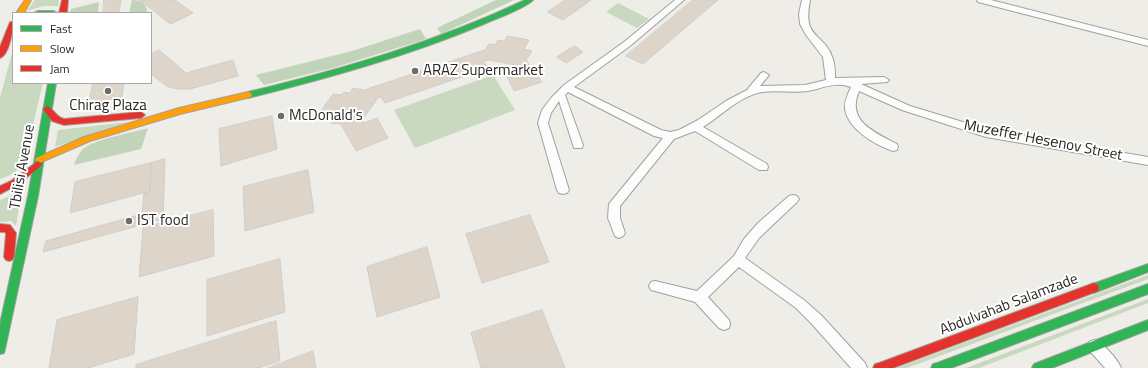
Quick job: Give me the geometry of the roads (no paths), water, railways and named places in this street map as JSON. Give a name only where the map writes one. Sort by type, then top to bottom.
[{"type":"main road","points":[[21,12],[28,0]]},
{"type":"main road","points":[[63,12],[65,0]]},
{"type":"main road","points":[[47,109],[55,119],[64,122],[153,117],[179,112],[307,81],[379,61],[457,33],[496,17],[530,0]]},
{"type":"main road","points":[[0,39],[12,27]]},
{"type":"main road","points":[[0,56],[12,27]]},
{"type":"main road","name":"Tbilisi Avenue","points":[[0,349],[38,162],[52,84]]},
{"type":"main road","points":[[0,190],[14,183],[38,162],[79,142],[153,117]]},
{"type":"main road","points":[[0,228],[7,228],[11,233],[0,315]]},
{"type":"main road","name":"Abdulvahab Salamzade","points":[[879,368],[1148,268]]},
{"type":"main road","points":[[937,368],[1148,289]]},
{"type":"main road","points":[[1038,368],[1148,326]]},
{"type":"street","points":[[563,190],[543,123],[546,112],[564,91],[627,44],[680,0]]},
{"type":"street","points":[[806,0],[803,13],[804,25],[807,32],[826,53],[829,59],[831,81]]},
{"type":"street","points":[[981,0],[1148,44]]},
{"type":"street","points":[[750,92],[764,74]]},
{"type":"street","name":"Muzеffеr Hеsеnov Street","points":[[670,136],[682,134],[696,127],[727,103],[750,92],[767,88],[804,88],[839,80],[906,108],[986,133],[1148,161]]},
{"type":"street","points":[[884,80],[851,84],[849,106],[852,116],[859,127],[893,147]]},
{"type":"street","points":[[564,91],[658,133],[670,136],[661,150],[615,204],[612,210],[619,233]]},
{"type":"street","points":[[564,91],[564,102],[578,145]]},
{"type":"street","points":[[696,127],[763,167]]},
{"type":"street","points":[[699,297],[738,260],[742,252],[764,225],[793,198]]},
{"type":"street","points":[[738,260],[800,304],[816,319],[860,368]]},
{"type":"street","points":[[655,286],[699,297],[724,324]]},
{"type":"street","points":[[1094,346],[1114,368]]},
{"type":"place","name":"ARAZ Supermarket","points":[[415,71]]},
{"type":"place","name":"Chirag Plaza","points":[[108,91]]},
{"type":"place","name":"McDonald's","points":[[281,116]]},
{"type":"place","name":"IST food","points":[[129,221]]}]
